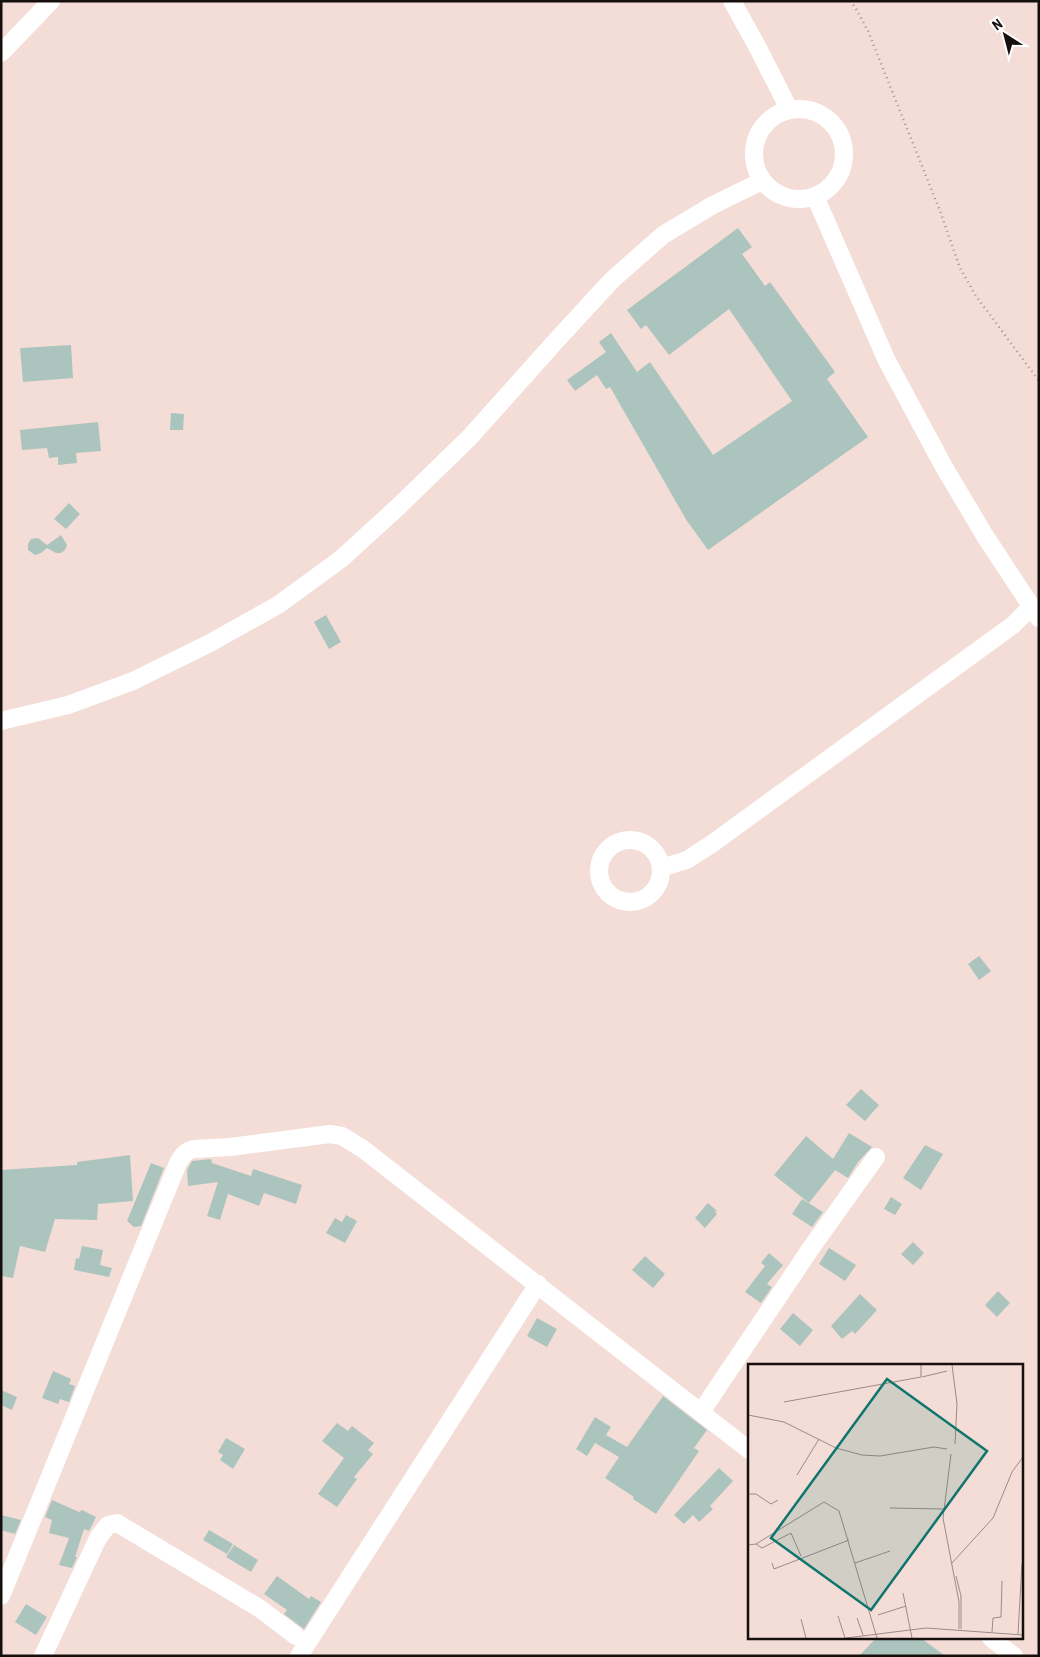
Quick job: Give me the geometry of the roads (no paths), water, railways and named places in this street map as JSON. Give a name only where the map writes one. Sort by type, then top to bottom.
[{"type":"street","points":[[1,53],[51,1]]},
{"type":"street","points":[[732,1],[789,109]]},
{"type":"street","points":[[804,108],[818,112],[831,121],[840,133],[845,148],[844,163],[838,177],[828,188],[815,196],[800,199],[786,198],[772,191],[762,181],[755,167],[753,153],[756,138],[764,125],[775,115],[789,109],[804,108]]},
{"type":"street","points":[[1,721],[68,705],[133,681],[210,644],[278,605],[341,559],[400,506],[469,438],[612,280],[663,235],[713,205],[762,181]]},
{"type":"street","points":[[661,868],[687,860],[713,843],[1013,625],[1035,612],[985,536],[944,467],[887,360],[815,196]]},
{"type":"street","points":[[1,1596],[178,1163],[188,1150],[330,1134],[342,1136],[364,1149],[748,1449]]},
{"type":"street","points":[[701,1412],[811,1248],[876,1157]]},
{"type":"street","points":[[299,1656],[538,1284]]},
{"type":"street","points":[[43,1656],[98,1538],[108,1526],[117,1523],[259,1608],[296,1636]]},
{"type":"street","points":[[994,1640],[1014,1656]]}]
